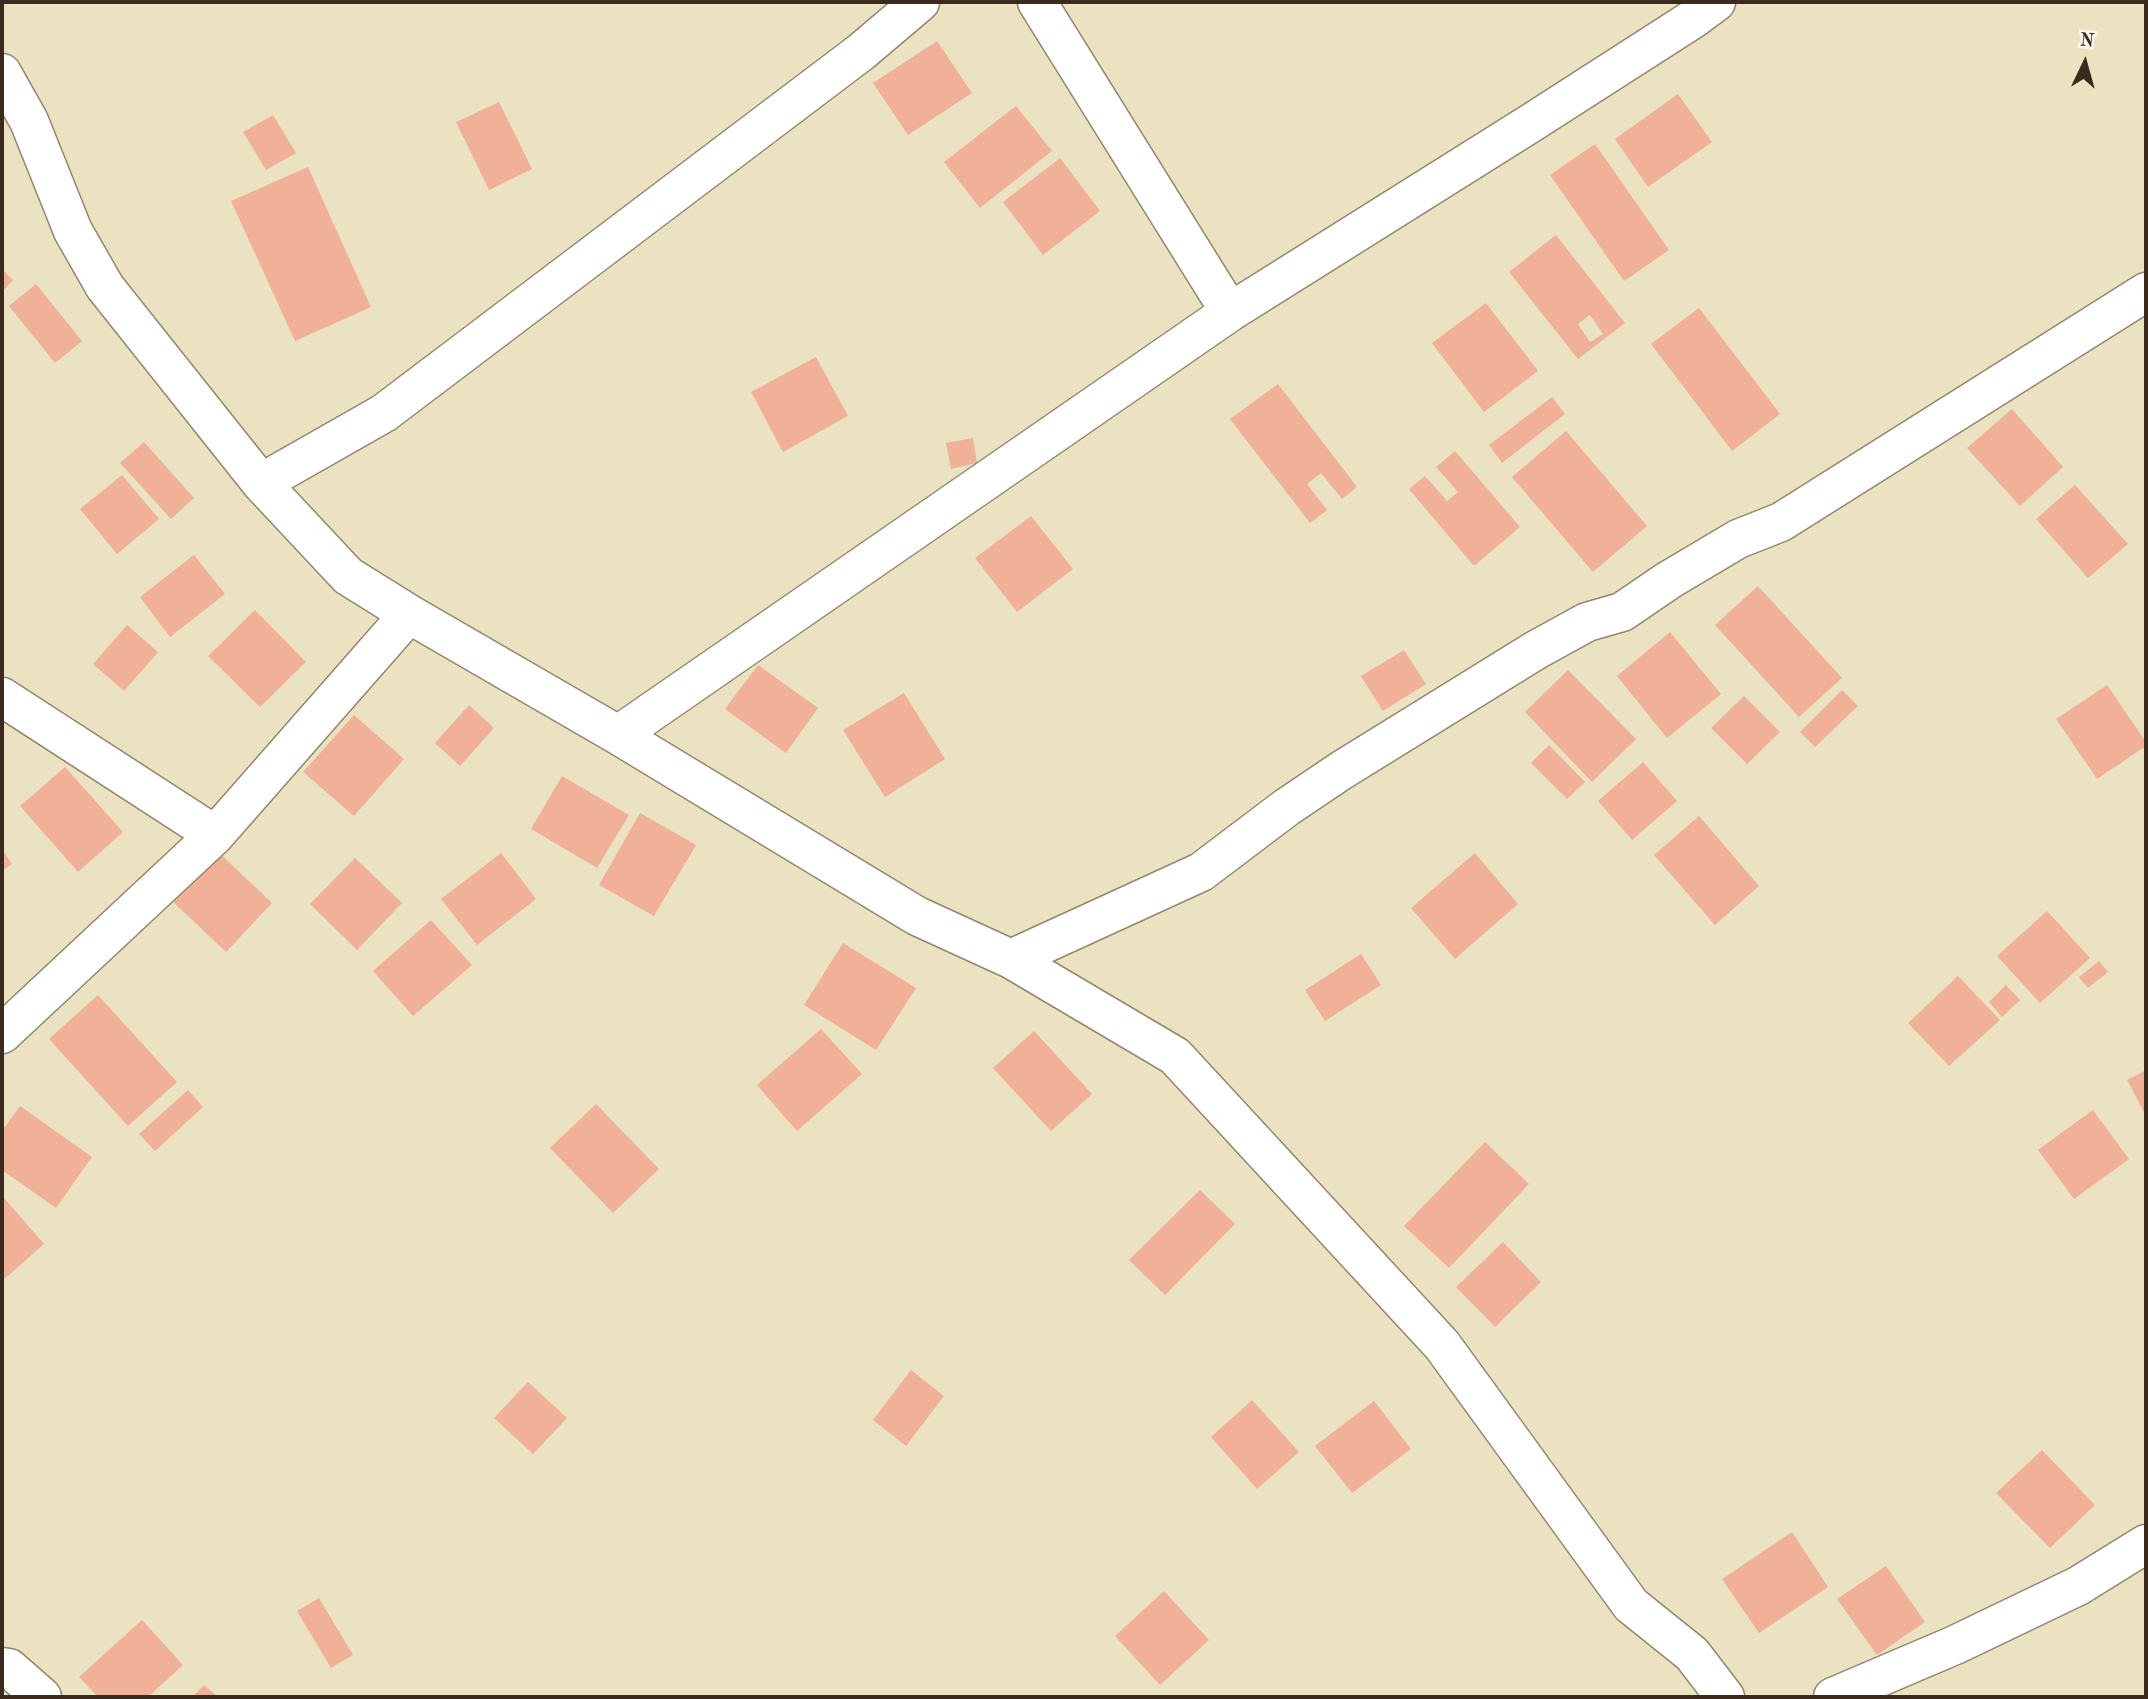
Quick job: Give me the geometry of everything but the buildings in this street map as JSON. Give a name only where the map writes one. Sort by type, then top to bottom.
[{"type":"street","points":[[261,483],[384,413],[851,60],[920,2]]},
{"type":"street","points":[[1037,2],[1230,312]]},
{"type":"street","points":[[618,735],[1230,312],[1531,123],[1716,2]]},
{"type":"street","points":[[2,73],[29,121],[72,231],[105,287],[261,483],[348,576],[917,915],[1011,959],[1175,1056],[1442,1345],[1631,1605],[1692,1654],[1725,1697]]},
{"type":"street","points":[[1011,959],[1201,872],[1287,807],[1342,770],[1536,650],[1587,622],[1622,612],[1738,539],[1781,522],[2146,292]]},
{"type":"street","points":[[2,1034],[215,835],[409,614]]},
{"type":"street","points":[[2,697],[215,835]]},
{"type":"street","points":[[1833,1697],[1955,1645],[2078,1586],[2146,1544]]},
{"type":"street","points":[[2,1667],[9,1668],[42,1697]]}]
